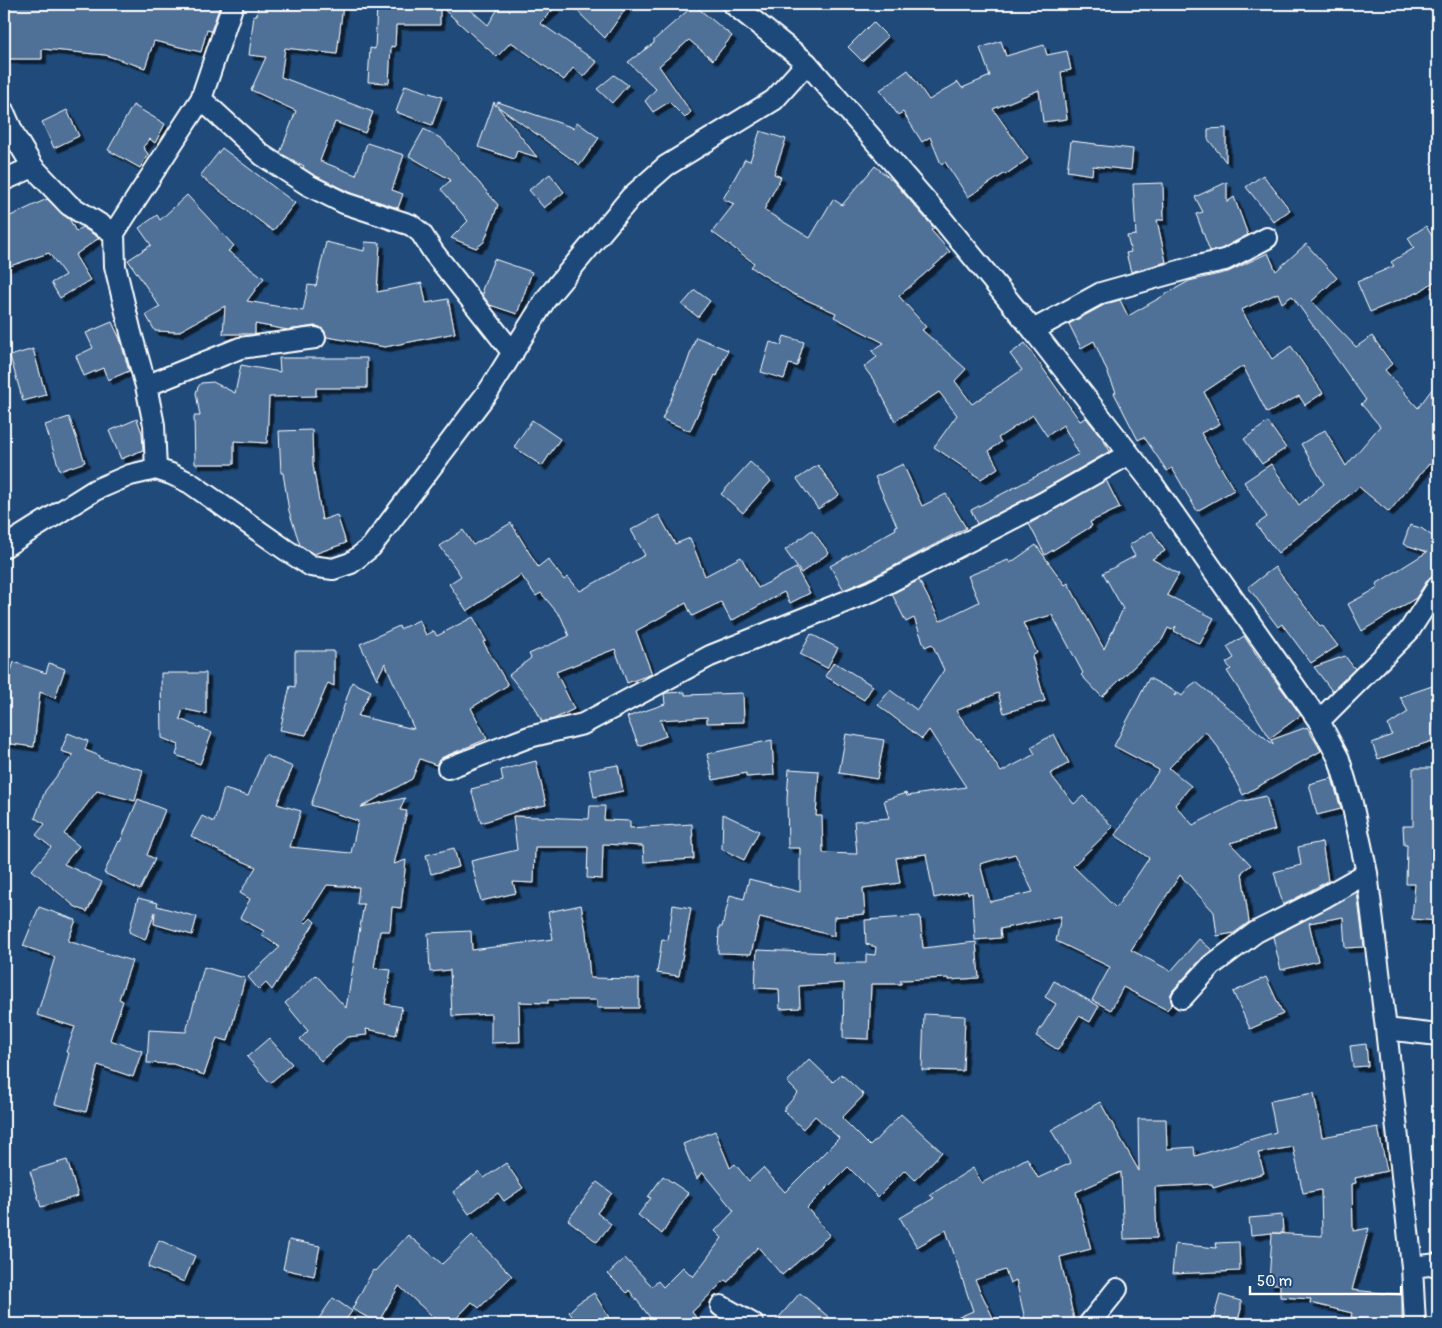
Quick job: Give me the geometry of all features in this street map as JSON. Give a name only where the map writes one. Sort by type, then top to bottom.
[{"type":"street","points":[[156,469],[154,425],[146,386],[115,266],[114,233],[201,99],[233,4]]},
{"type":"street","points":[[733,4],[807,63],[942,219],[1033,330],[1152,483],[1319,722],[1338,759],[1352,803],[1367,873],[1412,1267],[1414,1324]]},
{"type":"street","points":[[4,547],[95,490],[130,475],[156,469],[190,484],[311,566],[333,569],[351,563],[371,547],[490,389],[546,299],[631,197],[666,166],[774,100],[807,63]]},
{"type":"street","points":[[201,99],[262,155],[308,185],[344,203],[411,225],[421,233],[434,253],[512,353]]},
{"type":"street","points":[[4,112],[33,167],[69,205],[114,233]]},
{"type":"street","points":[[4,180],[33,167]]},
{"type":"street","points":[[1033,330],[1101,293],[1189,268],[1225,260],[1267,238]]},
{"type":"street","points":[[146,386],[240,348],[315,338]]},
{"type":"street","points":[[448,768],[529,736],[583,724],[710,656],[872,591],[1043,503],[1129,454]]},
{"type":"street","points":[[1319,722],[1409,631],[1438,586]]},
{"type":"street","points":[[1182,998],[1212,965],[1256,932],[1367,873]]},
{"type":"street","points":[[1386,1029],[1438,1035]]},
{"type":"street","points":[[1412,1267],[1438,1264]]},
{"type":"street","points":[[1090,1324],[1117,1289]]},
{"type":"street","points":[[721,1306],[753,1324]]},
{"type":"building","points":[[4,4],[211,4],[220,6],[211,31],[207,30],[201,52],[154,41],[145,68],[105,55],[42,49],[42,59],[4,59]]},
{"type":"building","points":[[258,4],[343,5],[337,54],[285,48],[281,77],[373,112],[365,133],[335,122],[320,161],[356,175],[367,143],[404,155],[392,190],[403,194],[398,208],[349,192],[314,175],[303,168],[304,166],[280,153],[296,111],[251,90],[266,57],[249,55],[254,15],[257,15]]},
{"type":"building","points":[[377,4],[464,4],[488,25],[501,4],[559,4],[540,23],[597,62],[584,77],[573,68],[564,80],[511,42],[497,57],[440,6],[440,25],[396,25],[395,47],[391,46],[389,83],[368,82],[370,48],[375,49]]},
{"type":"building","points":[[570,4],[629,4],[605,38]]},
{"type":"building","points":[[694,5],[732,36],[713,60],[689,40],[659,66],[691,112],[685,118],[669,102],[653,112],[645,101],[656,89],[628,62],[654,43],[654,40]]},
{"type":"building","points":[[873,22],[888,37],[862,61],[848,47]]},
{"type":"building","points":[[1001,41],[1006,56],[1044,45],[1047,55],[1067,51],[1071,70],[1061,72],[1067,119],[1043,122],[1039,90],[993,109],[1028,159],[968,197],[945,162],[941,164],[930,137],[922,142],[903,112],[898,115],[880,90],[908,70],[929,100],[958,82],[962,88],[990,76],[980,48]]},
{"type":"building","points":[[614,75],[628,85],[612,103],[597,89]]},
{"type":"building","points":[[405,85],[442,97],[432,125],[396,112]]},
{"type":"building","points":[[494,102],[496,106],[498,102],[574,128],[577,122],[599,138],[580,165],[497,106],[537,157],[517,151],[514,159],[478,147]]},
{"type":"building","points":[[133,105],[165,124],[155,143],[150,139],[143,147],[148,154],[140,168],[108,150]]},
{"type":"building","points":[[67,110],[79,136],[54,148],[42,122]]},
{"type":"building","points":[[1226,128],[1226,162],[1208,139],[1208,129]]},
{"type":"building","points":[[424,129],[442,139],[498,205],[484,242],[476,248],[451,238],[468,221],[441,189],[451,180],[409,156]]},
{"type":"building","points":[[760,131],[786,139],[774,174],[781,177],[764,210],[810,238],[833,199],[842,205],[875,166],[893,181],[934,228],[931,230],[950,252],[899,296],[926,327],[922,330],[966,369],[955,381],[972,404],[1022,370],[1010,354],[1025,343],[1080,421],[1086,418],[1110,451],[1037,493],[977,524],[971,510],[1079,454],[1063,425],[1047,436],[1033,415],[998,438],[1001,442],[989,451],[998,468],[981,479],[934,447],[957,415],[939,392],[895,421],[875,382],[864,367],[877,357],[872,351],[884,343],[834,317],[836,313],[793,294],[751,267],[754,263],[712,232],[734,204],[723,199],[745,159],[750,161]]},
{"type":"building","points":[[1071,141],[1133,149],[1131,170],[1093,166],[1092,175],[1067,171]]},
{"type":"building","points":[[222,148],[295,203],[273,231],[200,176]]},
{"type":"building","points":[[550,174],[564,192],[544,208],[529,190]]},
{"type":"building","points":[[1263,175],[1290,210],[1274,222],[1246,187]]},
{"type":"building","points":[[1227,182],[1227,202],[1234,197],[1248,235],[1221,249],[1210,251],[1196,214],[1203,212],[1195,197]]},
{"type":"building","points":[[1163,183],[1164,220],[1157,220],[1166,262],[1131,272],[1126,253],[1131,252],[1127,236],[1136,235],[1133,184]]},
{"type":"building","points":[[187,195],[234,246],[228,251],[264,278],[247,301],[303,311],[308,285],[316,286],[326,242],[364,251],[365,242],[380,243],[377,292],[422,283],[426,303],[448,299],[455,333],[385,347],[327,337],[324,330],[314,326],[288,330],[255,324],[255,334],[223,334],[225,306],[178,332],[155,331],[146,315],[160,307],[128,260],[151,245],[139,228],[157,215],[160,220]]},
{"type":"building","points":[[47,199],[70,220],[76,232],[82,227],[99,238],[75,255],[90,280],[60,298],[51,283],[65,275],[49,253],[4,268],[4,219]]},
{"type":"building","points":[[1426,226],[1438,246],[1438,279],[1419,292],[1370,312],[1357,282],[1394,266],[1391,262],[1414,248],[1408,238]]},
{"type":"building","points":[[1306,244],[1337,278],[1312,301],[1356,347],[1372,336],[1392,364],[1385,370],[1418,408],[1438,381],[1438,469],[1429,464],[1389,512],[1359,487],[1278,553],[1256,525],[1267,517],[1244,482],[1271,464],[1299,505],[1324,484],[1301,444],[1325,430],[1346,466],[1380,426],[1361,404],[1366,400],[1292,296],[1282,303],[1278,293],[1241,310],[1272,359],[1291,346],[1323,393],[1305,405],[1299,396],[1267,413],[1243,366],[1204,392],[1220,424],[1201,433],[1234,490],[1197,511],[1172,468],[1167,471],[1144,437],[1138,440],[1114,393],[1116,392],[1094,341],[1081,348],[1069,324],[1106,304],[1120,300],[1128,316],[1189,281],[1228,272],[1268,253],[1276,271]]},
{"type":"building","points":[[494,259],[532,272],[517,314],[490,305],[481,293],[484,293],[482,290]]},
{"type":"building","points":[[695,290],[710,301],[698,317],[682,305]]},
{"type":"building","points":[[112,322],[120,339],[129,371],[108,380],[103,368],[84,376],[76,356],[93,348],[86,333]]},
{"type":"building","points":[[784,336],[804,342],[797,366],[789,364],[784,379],[761,372],[770,342],[781,345]]},
{"type":"building","points":[[696,337],[728,350],[690,431],[662,419],[687,363]]},
{"type":"building","points":[[33,349],[46,395],[23,401],[10,356]]},
{"type":"building","points":[[279,358],[367,358],[367,388],[316,388],[316,396],[269,397],[267,443],[234,441],[234,464],[195,464],[194,416],[200,416],[196,393],[201,383],[213,382],[235,393],[241,365],[280,372]]},
{"type":"building","points":[[69,417],[85,462],[60,471],[45,425]]},
{"type":"building","points":[[137,419],[142,433],[143,450],[121,459],[109,431]]},
{"type":"building","points":[[532,420],[560,439],[542,466],[514,447]]},
{"type":"building","points":[[1268,422],[1286,448],[1262,464],[1244,439]]},
{"type":"building","points":[[312,430],[313,465],[322,520],[337,515],[346,543],[314,554],[300,545],[289,511],[283,473],[281,473],[279,431]]},
{"type":"building","points":[[750,462],[771,481],[743,513],[721,494]]},
{"type":"building","points":[[903,464],[922,506],[946,494],[966,528],[867,580],[844,590],[830,566],[896,529],[895,527],[897,526],[875,477]]},
{"type":"building","points":[[818,465],[839,495],[818,509],[797,479]]},
{"type":"building","points":[[1106,480],[1120,508],[1090,522],[1092,526],[1045,555],[1029,524]]},
{"type":"building","points":[[659,515],[675,544],[690,538],[705,576],[741,557],[758,588],[796,568],[810,593],[790,603],[784,592],[731,621],[721,602],[692,616],[686,603],[636,631],[652,674],[627,683],[615,649],[556,672],[574,709],[554,719],[542,722],[535,707],[509,675],[531,658],[529,654],[569,636],[561,617],[541,593],[536,596],[521,575],[467,611],[449,584],[461,576],[440,546],[463,530],[473,545],[511,523],[538,567],[548,559],[564,580],[568,577],[580,591],[645,555],[631,530]]},
{"type":"building","points":[[1410,525],[1421,528],[1438,540],[1438,574],[1428,579],[1416,598],[1362,631],[1348,604],[1378,588],[1376,584],[1427,552],[1403,544]]},
{"type":"building","points":[[812,530],[829,553],[801,573],[785,550]]},
{"type":"building","points":[[1152,531],[1165,551],[1152,559],[1179,574],[1167,595],[1214,618],[1200,644],[1174,631],[1176,626],[1172,630],[1168,628],[1162,640],[1102,697],[1081,675],[1083,673],[1052,615],[1023,623],[1037,653],[1032,656],[1045,701],[1004,713],[998,693],[956,711],[977,739],[979,738],[1001,772],[1035,754],[1031,747],[1054,734],[1069,763],[1050,774],[1074,804],[1083,796],[1113,827],[1073,866],[1116,908],[1149,858],[1115,835],[1159,770],[1114,746],[1149,678],[1176,692],[1174,696],[1178,693],[1182,696],[1196,682],[1274,745],[1271,740],[1307,727],[1321,751],[1243,795],[1218,747],[1205,731],[1169,768],[1191,786],[1175,805],[1193,825],[1239,802],[1266,796],[1275,830],[1230,843],[1251,865],[1242,872],[1249,922],[1234,933],[1217,936],[1214,912],[1180,875],[1131,950],[1171,971],[1199,939],[1212,950],[1203,957],[1173,990],[1170,996],[1172,1004],[1167,1010],[1123,987],[1111,1010],[1092,1000],[1110,967],[1056,941],[1061,916],[1000,929],[1001,938],[975,940],[972,893],[968,894],[967,891],[934,898],[926,854],[896,858],[900,883],[863,888],[865,914],[834,917],[834,936],[760,917],[751,954],[718,953],[719,927],[722,927],[730,895],[744,899],[749,879],[800,892],[800,848],[788,848],[787,798],[789,769],[819,771],[816,816],[822,816],[823,853],[857,854],[854,821],[889,818],[884,800],[906,793],[907,796],[966,787],[929,730],[922,739],[878,705],[890,690],[917,710],[944,670],[932,644],[925,647],[914,618],[906,622],[892,594],[919,580],[940,621],[979,602],[968,576],[1008,560],[1010,563],[1036,545],[1065,585],[1068,583],[1104,649],[1123,609],[1103,573],[1135,556],[1129,545]],"holes":[[[1015,854],[1033,892],[990,902],[980,864]]]},
{"type":"building","points":[[1275,567],[1320,626],[1322,625],[1338,646],[1311,663],[1282,624],[1278,627],[1248,587]]},
{"type":"building","points":[[473,617],[486,641],[483,642],[508,685],[471,708],[487,739],[443,757],[436,765],[420,759],[412,779],[361,807],[405,798],[400,810],[407,811],[394,864],[406,860],[401,908],[392,907],[390,931],[380,931],[374,968],[391,970],[385,1004],[402,1007],[396,1035],[366,1029],[367,1035],[347,1037],[321,1061],[300,1039],[308,1031],[285,1003],[316,975],[346,1008],[364,904],[357,904],[359,887],[327,885],[304,921],[306,923],[311,918],[315,922],[272,990],[266,983],[259,990],[248,977],[280,947],[261,935],[264,931],[240,918],[250,899],[240,893],[256,867],[191,836],[202,816],[214,822],[224,789],[248,796],[265,755],[293,767],[277,804],[301,811],[290,847],[351,853],[358,821],[311,805],[352,682],[371,691],[358,716],[414,729],[385,663],[377,679],[360,644],[399,626],[400,629],[419,620],[426,635],[434,631],[437,636]]},
{"type":"building","points":[[811,634],[838,648],[827,668],[800,654]]},
{"type":"building","points":[[1244,636],[1301,715],[1270,738],[1227,671],[1231,669],[1226,663],[1234,658],[1227,647]]},
{"type":"building","points":[[295,651],[334,651],[334,686],[328,683],[306,735],[280,730],[290,686],[295,687]]},
{"type":"building","points":[[1345,656],[1355,669],[1332,691],[1314,667]]},
{"type":"building","points":[[14,662],[46,673],[49,663],[65,669],[55,698],[40,692],[34,747],[4,743],[6,693],[4,692]]},
{"type":"building","points":[[834,662],[873,686],[864,700],[825,676]]},
{"type":"building","points":[[161,673],[206,673],[206,714],[183,709],[180,719],[212,733],[200,764],[176,755],[179,745],[162,738]]},
{"type":"building","points":[[1438,684],[1438,720],[1434,721],[1438,739],[1378,759],[1372,743],[1392,735],[1388,725],[1408,712],[1400,697]]},
{"type":"building","points":[[685,692],[685,695],[743,693],[744,722],[707,723],[707,717],[660,720],[666,736],[639,746],[627,717],[665,704],[664,694],[666,693]]},
{"type":"building","points":[[68,733],[88,741],[85,750],[100,756],[99,758],[143,770],[135,801],[97,791],[64,834],[79,846],[64,864],[102,882],[87,912],[74,906],[32,870],[51,847],[36,835],[45,824],[35,818],[45,791],[73,755],[61,751]]},
{"type":"building","points":[[846,734],[884,740],[877,779],[839,773]]},
{"type":"building","points":[[772,740],[774,775],[746,777],[746,773],[713,780],[707,754]]},
{"type":"building","points":[[536,761],[546,805],[521,810],[481,823],[471,789],[503,781],[501,770]]},
{"type":"building","points":[[618,765],[623,791],[594,797],[589,770]]},
{"type":"building","points":[[1413,768],[1438,768],[1438,921],[1412,919],[1415,884],[1406,884],[1407,845],[1404,845],[1403,826],[1413,826]]},
{"type":"building","points":[[1332,778],[1341,809],[1317,815],[1309,784]]},
{"type":"building","points":[[138,799],[165,810],[147,855],[155,859],[140,890],[104,873],[120,842]]},
{"type":"building","points":[[590,806],[605,806],[604,820],[630,821],[630,828],[692,824],[694,859],[644,862],[643,846],[603,844],[602,879],[587,878],[588,847],[535,847],[534,883],[513,882],[516,893],[481,901],[471,861],[517,850],[513,816],[589,819]]},
{"type":"building","points":[[723,814],[759,831],[744,860],[722,849]]},
{"type":"building","points":[[1322,842],[1328,881],[1283,905],[1274,872],[1301,865],[1298,847]]},
{"type":"building","points":[[454,848],[459,867],[431,874],[426,855]]},
{"type":"building","points":[[1357,892],[1364,947],[1345,948],[1343,917],[1309,923],[1318,961],[1281,970],[1273,937]]},
{"type":"building","points":[[138,898],[158,903],[157,906],[197,917],[192,935],[154,924],[155,912],[145,940],[129,932]]},
{"type":"building","points":[[581,905],[586,931],[590,978],[639,979],[639,1008],[597,1008],[597,1000],[548,1000],[548,1003],[519,1002],[520,1042],[491,1043],[491,1014],[452,1016],[450,970],[430,972],[428,933],[471,931],[472,950],[553,939],[548,912]]},
{"type":"building","points":[[673,905],[691,908],[679,976],[657,973],[662,939],[668,940]]},
{"type":"building","points":[[39,907],[76,920],[68,941],[132,961],[119,999],[123,1001],[110,1040],[142,1051],[133,1077],[98,1065],[86,1112],[55,1104],[69,1053],[66,1052],[75,1027],[37,1015],[55,957],[23,946]]},
{"type":"building","points":[[920,916],[923,948],[976,942],[979,978],[901,980],[901,984],[871,984],[869,1039],[843,1038],[844,983],[799,986],[800,1008],[780,1009],[779,989],[755,988],[757,950],[833,953],[833,963],[866,963],[866,954],[875,955],[876,947],[866,944],[865,920]]},
{"type":"building","points":[[204,967],[245,978],[228,1041],[217,1038],[204,1075],[173,1064],[147,1063],[149,1030],[186,1032]]},
{"type":"building","points":[[1266,977],[1283,1014],[1250,1029],[1233,992]]},
{"type":"building","points":[[1054,981],[1099,1006],[1090,1022],[1079,1016],[1058,1050],[1036,1036],[1056,1004],[1045,997]]},
{"type":"building","points":[[924,1014],[965,1016],[963,1071],[922,1070]]},
{"type":"building","points":[[269,1038],[292,1064],[270,1083],[247,1057]]},
{"type":"building","points":[[1366,1044],[1368,1066],[1353,1067],[1350,1046]]},
{"type":"building","points":[[809,1059],[833,1082],[841,1074],[864,1095],[842,1118],[870,1146],[901,1114],[942,1152],[915,1180],[905,1170],[878,1197],[848,1167],[807,1208],[830,1235],[782,1275],[758,1247],[728,1282],[725,1280],[692,1312],[701,1324],[655,1324],[629,1290],[627,1293],[608,1274],[625,1258],[652,1286],[658,1281],[663,1287],[683,1267],[693,1277],[722,1238],[715,1231],[734,1211],[702,1172],[697,1179],[683,1144],[715,1131],[730,1168],[735,1164],[749,1181],[763,1168],[785,1192],[839,1138],[815,1116],[803,1129],[783,1110],[798,1093],[787,1082]]},
{"type":"building","points":[[1314,1093],[1322,1137],[1378,1127],[1387,1171],[1355,1178],[1356,1183],[1352,1184],[1353,1231],[1369,1228],[1352,1290],[1402,1295],[1402,1324],[1386,1324],[1351,1317],[1352,1313],[1310,1303],[1311,1299],[1280,1297],[1280,1284],[1269,1284],[1272,1233],[1251,1235],[1249,1218],[1282,1215],[1283,1233],[1273,1233],[1322,1236],[1321,1190],[1303,1193],[1293,1147],[1258,1153],[1264,1173],[1213,1188],[1212,1184],[1155,1187],[1157,1238],[1124,1239],[1121,1172],[1076,1192],[1091,1249],[1060,1257],[1075,1324],[1026,1324],[1016,1280],[1010,1283],[1005,1270],[975,1280],[996,1324],[943,1324],[973,1311],[946,1230],[917,1247],[900,1218],[934,1198],[930,1195],[973,1168],[982,1183],[1027,1158],[1038,1178],[1071,1163],[1051,1130],[1100,1102],[1139,1171],[1138,1119],[1166,1119],[1167,1149],[1194,1147],[1195,1156],[1276,1132],[1270,1101]]},
{"type":"building","points":[[67,1160],[78,1196],[41,1207],[30,1171]]},
{"type":"building","points":[[506,1163],[523,1188],[504,1201],[498,1193],[469,1214],[453,1192],[479,1172],[484,1178]]},
{"type":"building","points":[[663,1176],[688,1193],[662,1234],[638,1215],[651,1198],[648,1197]]},
{"type":"building","points":[[597,1182],[612,1193],[597,1213],[611,1224],[597,1242],[568,1220]]},
{"type":"building","points":[[408,1235],[442,1264],[472,1235],[512,1276],[479,1308],[472,1302],[451,1324],[441,1324],[399,1286],[378,1323],[352,1309],[373,1270],[375,1271]]},
{"type":"building","points":[[159,1240],[195,1256],[184,1282],[148,1267]]},
{"type":"building","points":[[289,1240],[320,1246],[314,1276],[283,1269]]},
{"type":"building","points":[[1239,1242],[1240,1271],[1172,1274],[1175,1244],[1217,1248],[1216,1243]]},
{"type":"building","points":[[594,1293],[613,1324],[578,1324],[569,1312],[578,1303]]},
{"type":"building","points":[[800,1293],[837,1324],[773,1324]]},
{"type":"building","points":[[1220,1295],[1241,1301],[1237,1324],[1212,1324]]},
{"type":"building","points":[[333,1298],[352,1311],[343,1324],[315,1324]]}]
